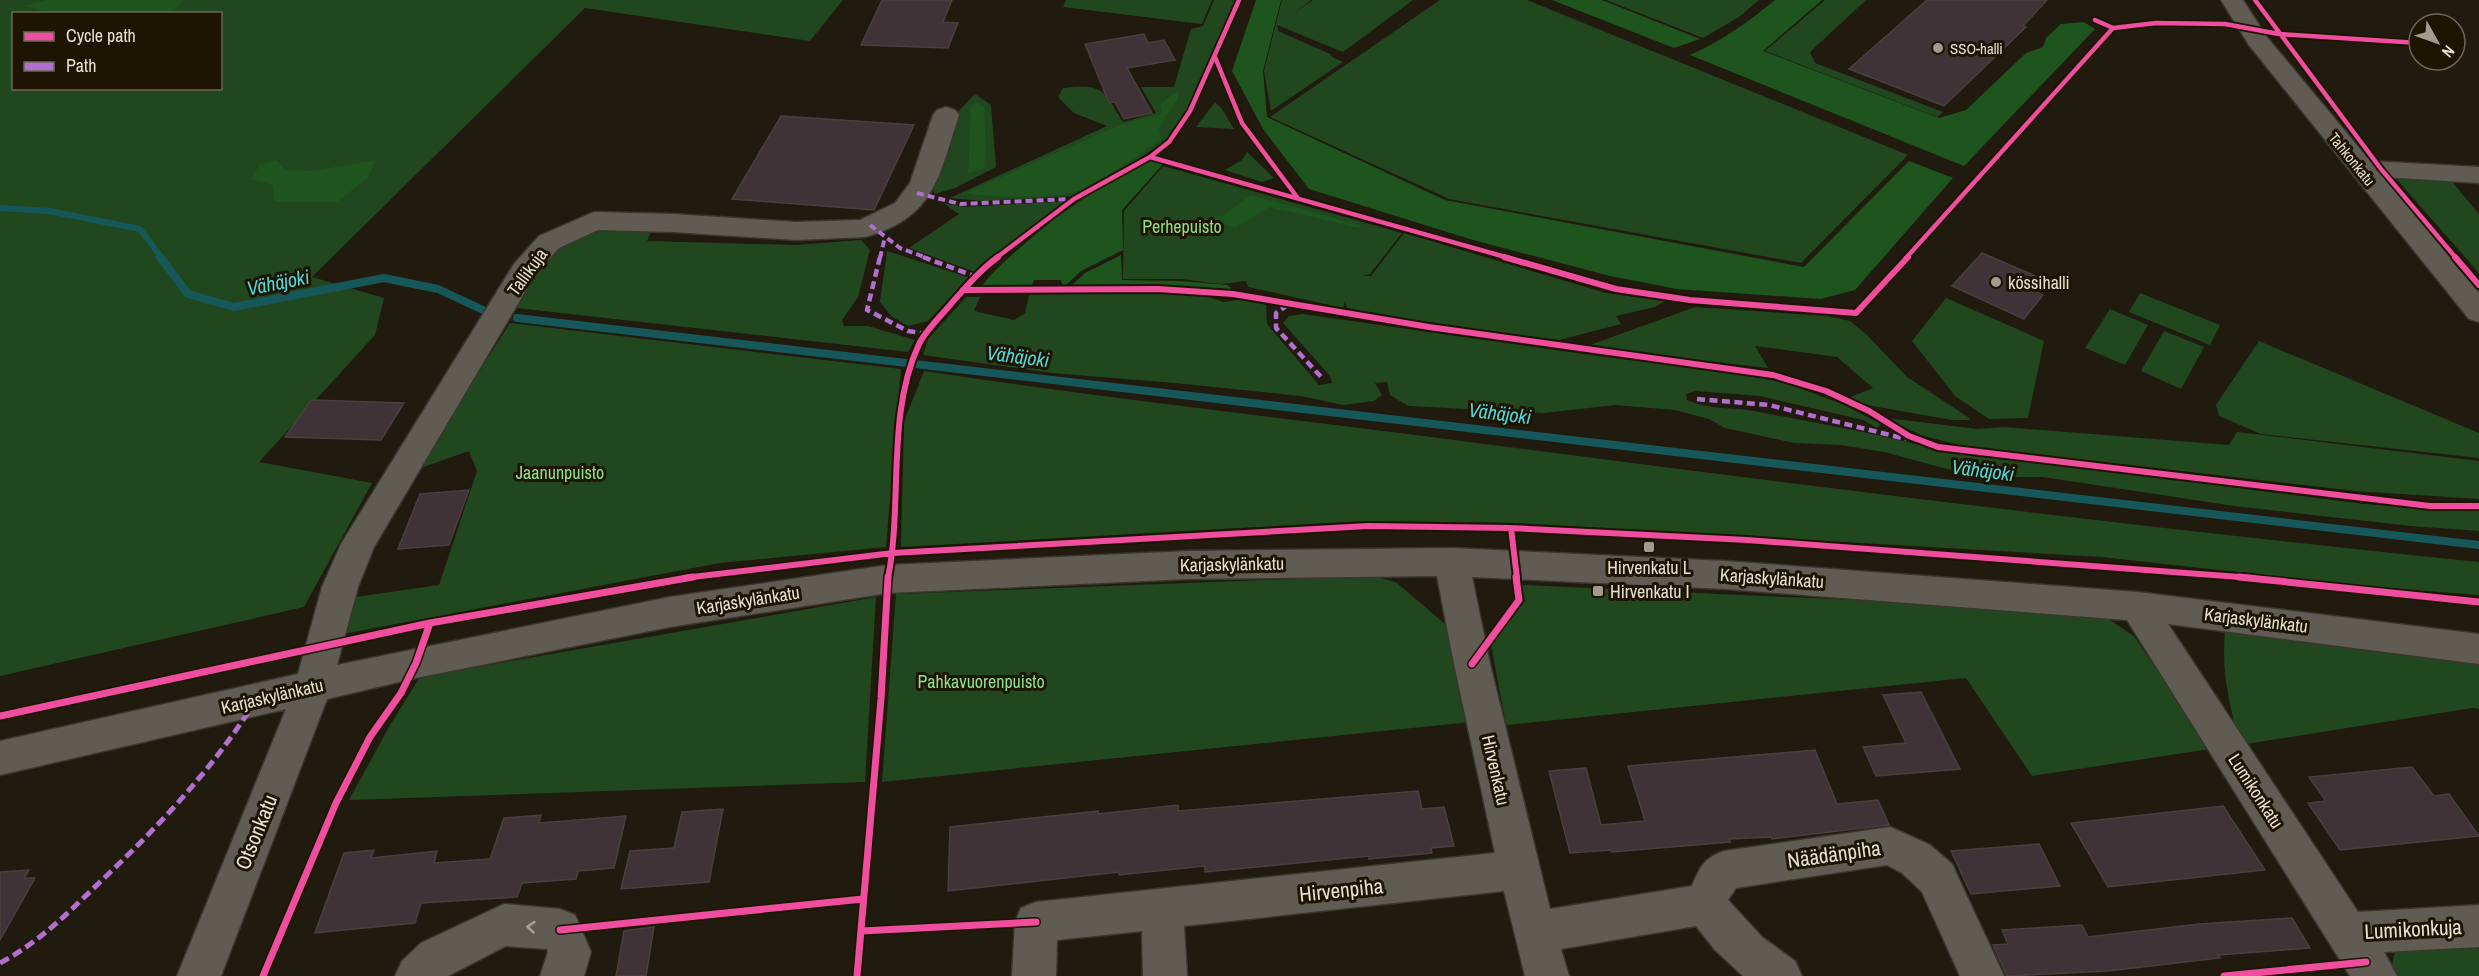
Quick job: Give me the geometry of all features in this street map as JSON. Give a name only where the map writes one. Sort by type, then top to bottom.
[{"type":"street","name":"Tahkonkatu","points":[[2232,0],[2257,40],[2479,312]]},
{"type":"street","name":"Tallikuja","points":[[313,687],[340,587],[358,544],[524,270],[549,242],[594,221],[673,223],[796,231],[865,228],[905,208],[923,184],[946,115]]},
{"type":"street","points":[[2360,168],[2479,175]]},
{"type":"street","name":"Karjaskylänkatu","points":[[0,758],[416,663],[670,612],[888,579],[1188,565],[1452,562],[1714,574],[2136,606],[2479,649]]},
{"type":"street","name":"Hirvenkatu","points":[[1452,562],[1472,664],[1547,976]]},
{"type":"street","name":"Lumikonkatu","points":[[2136,606],[2375,976]]},
{"type":"street","name":"Otsonkatu","points":[[199,976],[313,687]]},
{"type":"street","name":"Näädänpiha","points":[[1705,904],[1713,885],[1724,870],[1890,846],[1916,859],[1937,878],[1982,976]]},
{"type":"street","name":"Hirvenpiha","points":[[1034,976],[1036,922],[1520,870]]},
{"type":"street","points":[[1537,932],[1705,904],[1730,938],[1757,961],[1780,976]]},
{"type":"street","points":[[1162,909],[1165,976]]},
{"type":"street","points":[[417,976],[436,958],[504,925],[560,930],[570,952],[562,976]]},
{"type":"street","name":"Lumikonkuja","points":[[2348,933],[2479,926]]},
{"type":"green space","points":[[0,0],[843,0],[810,41],[585,8],[312,277],[384,298],[375,335],[259,462],[372,483],[304,607],[0,676]]},
{"type":"green space","points":[[46,0],[184,0],[173,12],[47,12],[23,6]]},
{"type":"green space","points":[[1066,0],[1212,0],[1202,24],[1063,7]]},
{"type":"green space","points":[[1214,0],[1236,0],[1186,111],[1165,141],[1073,196],[982,201],[950,198],[1107,126],[1074,113],[1058,97],[1063,88],[1087,87],[1100,91],[1111,102],[1123,122],[1156,113],[1141,87],[1174,87],[1191,29],[1203,26]]},
{"type":"green space","points":[[1256,0],[1281,0],[1263,71],[1267,117],[1445,200],[1804,267],[1909,161],[1953,178],[1855,290],[1821,299],[1677,289],[1610,276],[1473,240],[1309,189],[1263,129],[1232,71]]},
{"type":"green space","points":[[1282,0],[1311,0],[1295,12],[1313,0],[1413,0],[1343,52],[1277,25],[1278,31],[1343,62],[1271,111],[1264,71]]},
{"type":"green space","points":[[1440,0],[1527,0],[1908,155],[1801,263],[1449,199],[1270,117]]},
{"type":"green space","points":[[1552,0],[1602,0],[1700,39],[1674,48]]},
{"type":"green space","points":[[1606,0],[1759,0],[1739,17],[1703,38]]},
{"type":"green space","points":[[1775,0],[1822,0],[1763,51],[1939,118],[1966,110],[2026,53],[2043,47],[2046,38],[2061,24],[2084,22],[2095,29],[1964,166],[1690,55],[1713,44]]},
{"type":"green space","points":[[1825,0],[1866,0],[1810,52],[1815,63],[1943,112],[1937,117],[1765,51]]},
{"type":"green space","points":[[1179,90],[1177,100],[1159,128],[1161,139],[1130,161],[1078,191],[1032,197],[965,193],[1122,124],[1162,114],[1160,104]]},
{"type":"green space","points":[[975,94],[991,105],[996,167],[955,188],[934,194],[933,184],[955,115]]},
{"type":"green space","points":[[976,102],[984,106],[986,150],[984,168],[968,174],[971,106]]},
{"type":"green space","points":[[1215,102],[1222,109],[1234,129],[1196,127]]},
{"type":"green space","points":[[1247,152],[1274,178],[1262,182],[1225,170],[1242,160]]},
{"type":"green space","points":[[1150,159],[1164,163],[1122,210],[1123,250],[1081,271],[1063,288],[1061,280],[1034,280],[1031,288],[982,286],[1005,261],[1051,222],[1099,188]]},
{"type":"green space","points":[[277,160],[285,170],[312,171],[375,160],[369,177],[337,202],[275,202],[272,185],[251,179],[260,164]]},
{"type":"green space","name":"Perhepuisto","points":[[1163,166],[1402,233],[1370,274],[1362,276],[1371,276],[1404,233],[1606,293],[1665,301],[1655,307],[1616,316],[1621,324],[1559,340],[1449,327],[1347,308],[1345,301],[1343,308],[1248,287],[1246,281],[1221,284],[1181,279],[1123,279],[1124,211]]},
{"type":"green space","points":[[2393,175],[2448,177],[2479,214],[2479,273]]},
{"type":"green space","points":[[1251,195],[1360,225],[1359,228],[1269,207],[1235,228],[1206,218],[1224,215]]},
{"type":"green space","points":[[1068,201],[978,273],[909,248],[959,214],[943,203],[964,207]]},
{"type":"green space","points":[[606,229],[652,230],[647,241],[796,245],[861,240],[870,250],[858,297],[842,320],[844,326],[868,326],[915,340],[908,352],[517,308],[549,254],[574,237]]},
{"type":"green space","points":[[887,251],[970,278],[928,321],[908,326],[891,316],[880,302]]},
{"type":"green space","points":[[1121,255],[1122,280],[1228,285],[1234,292],[1156,288],[1069,288],[1085,273]]},
{"type":"green space","points":[[1157,291],[1212,294],[1211,298],[1224,302],[1244,299],[1266,304],[1267,324],[1319,385],[1332,383],[1330,376],[1283,323],[1289,316],[1302,314],[1598,356],[1741,373],[1791,385],[1842,404],[1881,424],[1877,428],[1863,420],[1760,396],[1696,391],[1686,394],[1687,400],[1720,408],[1754,411],[1824,424],[1938,450],[2364,504],[2479,511],[2479,531],[2411,526],[2234,506],[2043,477],[1994,477],[1947,469],[1884,452],[1841,445],[1794,443],[1725,428],[1709,419],[1675,410],[1615,405],[1544,413],[1408,406],[1390,395],[1387,382],[1375,383],[1382,395],[1374,401],[1343,405],[1301,396],[1052,373],[923,355],[928,339],[966,297],[980,297],[974,311],[1014,320],[1025,313],[1029,295]]},
{"type":"green space","points":[[2140,293],[2220,325],[2210,345],[2129,312]]},
{"type":"green space","points":[[1946,298],[2044,341],[2028,418],[1989,419],[1955,396],[1912,341]]},
{"type":"green space","points":[[1695,307],[1827,316],[1850,321],[1866,334],[1907,377],[1970,420],[1952,420],[1861,404],[1848,398],[1873,388],[1837,357],[1755,346],[1768,368],[1593,348],[1590,345]]},
{"type":"green space","points":[[2110,309],[2148,325],[2125,365],[2085,348]]},
{"type":"green space","name":"Jaanunpuisto","points":[[510,323],[901,369],[886,547],[720,563],[343,634],[356,597],[439,585],[477,471],[469,451],[418,469]]},
{"type":"green space","points":[[2164,331],[2204,347],[2181,389],[2141,371]]},
{"type":"green space","points":[[2259,341],[2479,433],[2479,458],[2261,434],[2219,416],[2216,405]]},
{"type":"green space","points":[[924,371],[1819,487],[2215,534],[2479,562],[2479,595],[2363,586],[2102,557],[1514,523],[1366,521],[901,547],[904,422]]},
{"type":"green space","points":[[1887,418],[1977,429],[2003,427],[2229,445],[2237,432],[2479,461],[2479,499],[2355,491],[1963,446],[1920,435]]},
{"type":"green space","name":"Pahkavuorenpuisto","points":[[1375,576],[1397,583],[1452,630],[1471,722],[882,782],[896,594]]},
{"type":"green space","points":[[1522,585],[2096,611],[2134,636],[2210,749],[2032,776],[1966,678],[1506,725],[1491,645],[1525,601]]},
{"type":"green space","name":"Pahkavuorenpuisto","points":[[876,597],[865,782],[349,800],[390,725],[420,677]]},
{"type":"green space","points":[[2225,632],[2479,665],[2479,709],[2472,708],[2240,745],[2225,675]]},
{"type":"green space","points":[[2479,944],[2479,976],[2394,976],[2391,971],[2395,950]]},
{"type":"building","points":[[882,0],[952,0],[943,22],[958,23],[948,48],[861,45]]},
{"type":"building","name":"SSO-halli","points":[[1927,0],[2047,0],[2023,26],[2026,27],[1944,106],[1849,69]]},
{"type":"building","points":[[1144,34],[1148,43],[1164,40],[1175,60],[1127,68],[1152,113],[1124,119],[1115,102],[1109,103],[1085,44]]},
{"type":"building","points":[[781,116],[914,125],[874,210],[732,199]]},
{"type":"building","name":"kössihalli","points":[[1982,253],[2040,278],[2031,289],[2043,295],[2024,319],[1952,286]]},
{"type":"building","points":[[311,400],[404,403],[381,440],[285,437]]},
{"type":"building","points":[[469,490],[449,545],[398,549],[420,494]]},
{"type":"building","points":[[1921,692],[1960,769],[1876,776],[1863,747],[1906,743],[1883,695]]},
{"type":"building","points":[[1815,750],[1837,804],[1878,800],[1889,825],[1772,839],[1771,837],[1730,839],[1730,842],[1612,852],[1611,850],[1570,853],[1549,771],[1586,768],[1601,825],[1645,821],[1628,766]]},
{"type":"building","points":[[2412,767],[2434,796],[2449,794],[2479,836],[2340,850],[2308,803],[2326,801],[2309,777]]},
{"type":"building","points":[[1418,791],[1422,809],[1444,807],[1454,846],[1431,848],[1432,853],[1369,859],[1369,856],[1205,872],[1205,866],[1119,875],[1119,872],[948,891],[950,827],[1098,811],[1098,814],[1178,805],[1178,811]]},
{"type":"building","points":[[2223,806],[2265,870],[2108,887],[2071,823]]},
{"type":"building","points":[[723,809],[709,882],[621,889],[630,851],[674,848],[682,812]]},
{"type":"building","points":[[541,815],[539,823],[626,816],[614,868],[578,871],[576,879],[522,883],[517,897],[421,903],[415,923],[315,933],[344,853],[374,850],[371,858],[437,851],[434,863],[490,859],[504,818]]},
{"type":"building","points":[[2039,844],[2060,886],[1971,894],[1951,851]]},
{"type":"building","points":[[29,870],[24,878],[35,878],[0,940],[0,872]]},
{"type":"building","points":[[2292,918],[2310,948],[2218,955],[2220,958],[2108,971],[2007,976],[1993,945],[2008,944],[2002,930],[2082,925],[2088,937],[2199,924]]},
{"type":"building","points":[[654,927],[646,976],[616,976],[624,931]]},
{"type":"waterway","name":"Vähäjoki","points":[[0,208],[49,211],[140,229],[162,258]]},
{"type":"waterway","name":"Vähäjoki","points":[[160,257],[188,294],[234,307],[384,278],[438,289],[483,310]]},
{"type":"waterway","name":"Vähäjoki","points":[[517,318],[2479,545]]},
{"type":"marked path","points":[[917,193],[960,204],[1071,199]]},
{"type":"marked path","points":[[870,225],[900,248],[977,277]]},
{"type":"marked path","points":[[885,237],[867,310],[908,331],[927,334]]},
{"type":"marked path","points":[[1288,305],[1276,313],[1276,328],[1323,379]]},
{"type":"marked path","points":[[1697,399],[1769,405],[1906,439]]},
{"type":"marked path","points":[[0,963],[26,948],[51,929],[162,821],[222,751],[256,700]]},
{"type":"cycle path","points":[[857,976],[881,699],[888,579],[893,553],[898,445],[907,376],[920,342],[963,290],[990,263],[1074,199],[1150,157],[1169,142],[1190,111],[1239,0]]},
{"type":"cycle path","points":[[2255,0],[2381,169],[2479,285]]},
{"type":"cycle path","points":[[2095,20],[2113,28],[2156,23],[2225,24],[2279,34],[2407,42]]},
{"type":"cycle path","points":[[1150,157],[1616,289],[1690,300],[1856,313],[1982,176],[2113,28]]},
{"type":"cycle path","points":[[1215,57],[1242,123],[1297,197]]},
{"type":"cycle path","points":[[963,290],[1158,289],[1233,294],[1429,327],[1773,375],[1826,391],[1869,411],[1909,436],[1938,447],[2430,506],[2479,506]]},
{"type":"cycle path","points":[[0,716],[430,623],[709,574],[893,553],[1368,526],[1511,528],[1747,540],[2192,572],[2479,602]]},
{"type":"cycle path","points":[[1472,664],[1519,600],[1511,528]]},
{"type":"cycle path","points":[[263,976],[336,803],[370,737],[401,693],[416,663],[430,623]]},
{"type":"cycle path","points":[[560,930],[863,899]]},
{"type":"cycle path","points":[[861,931],[1036,922]]},
{"type":"cycle path","points":[[2224,976],[2366,962]]},
{"type":"place","name":"SSO-halli","points":[[1938,48]]},
{"type":"place","name":"kössihalli","points":[[1996,282]]},
{"type":"place","name":"Hirvenkatu L","points":[[1649,547]]},
{"type":"place","name":"Hirvenkatu I","points":[[1598,591]]}]
